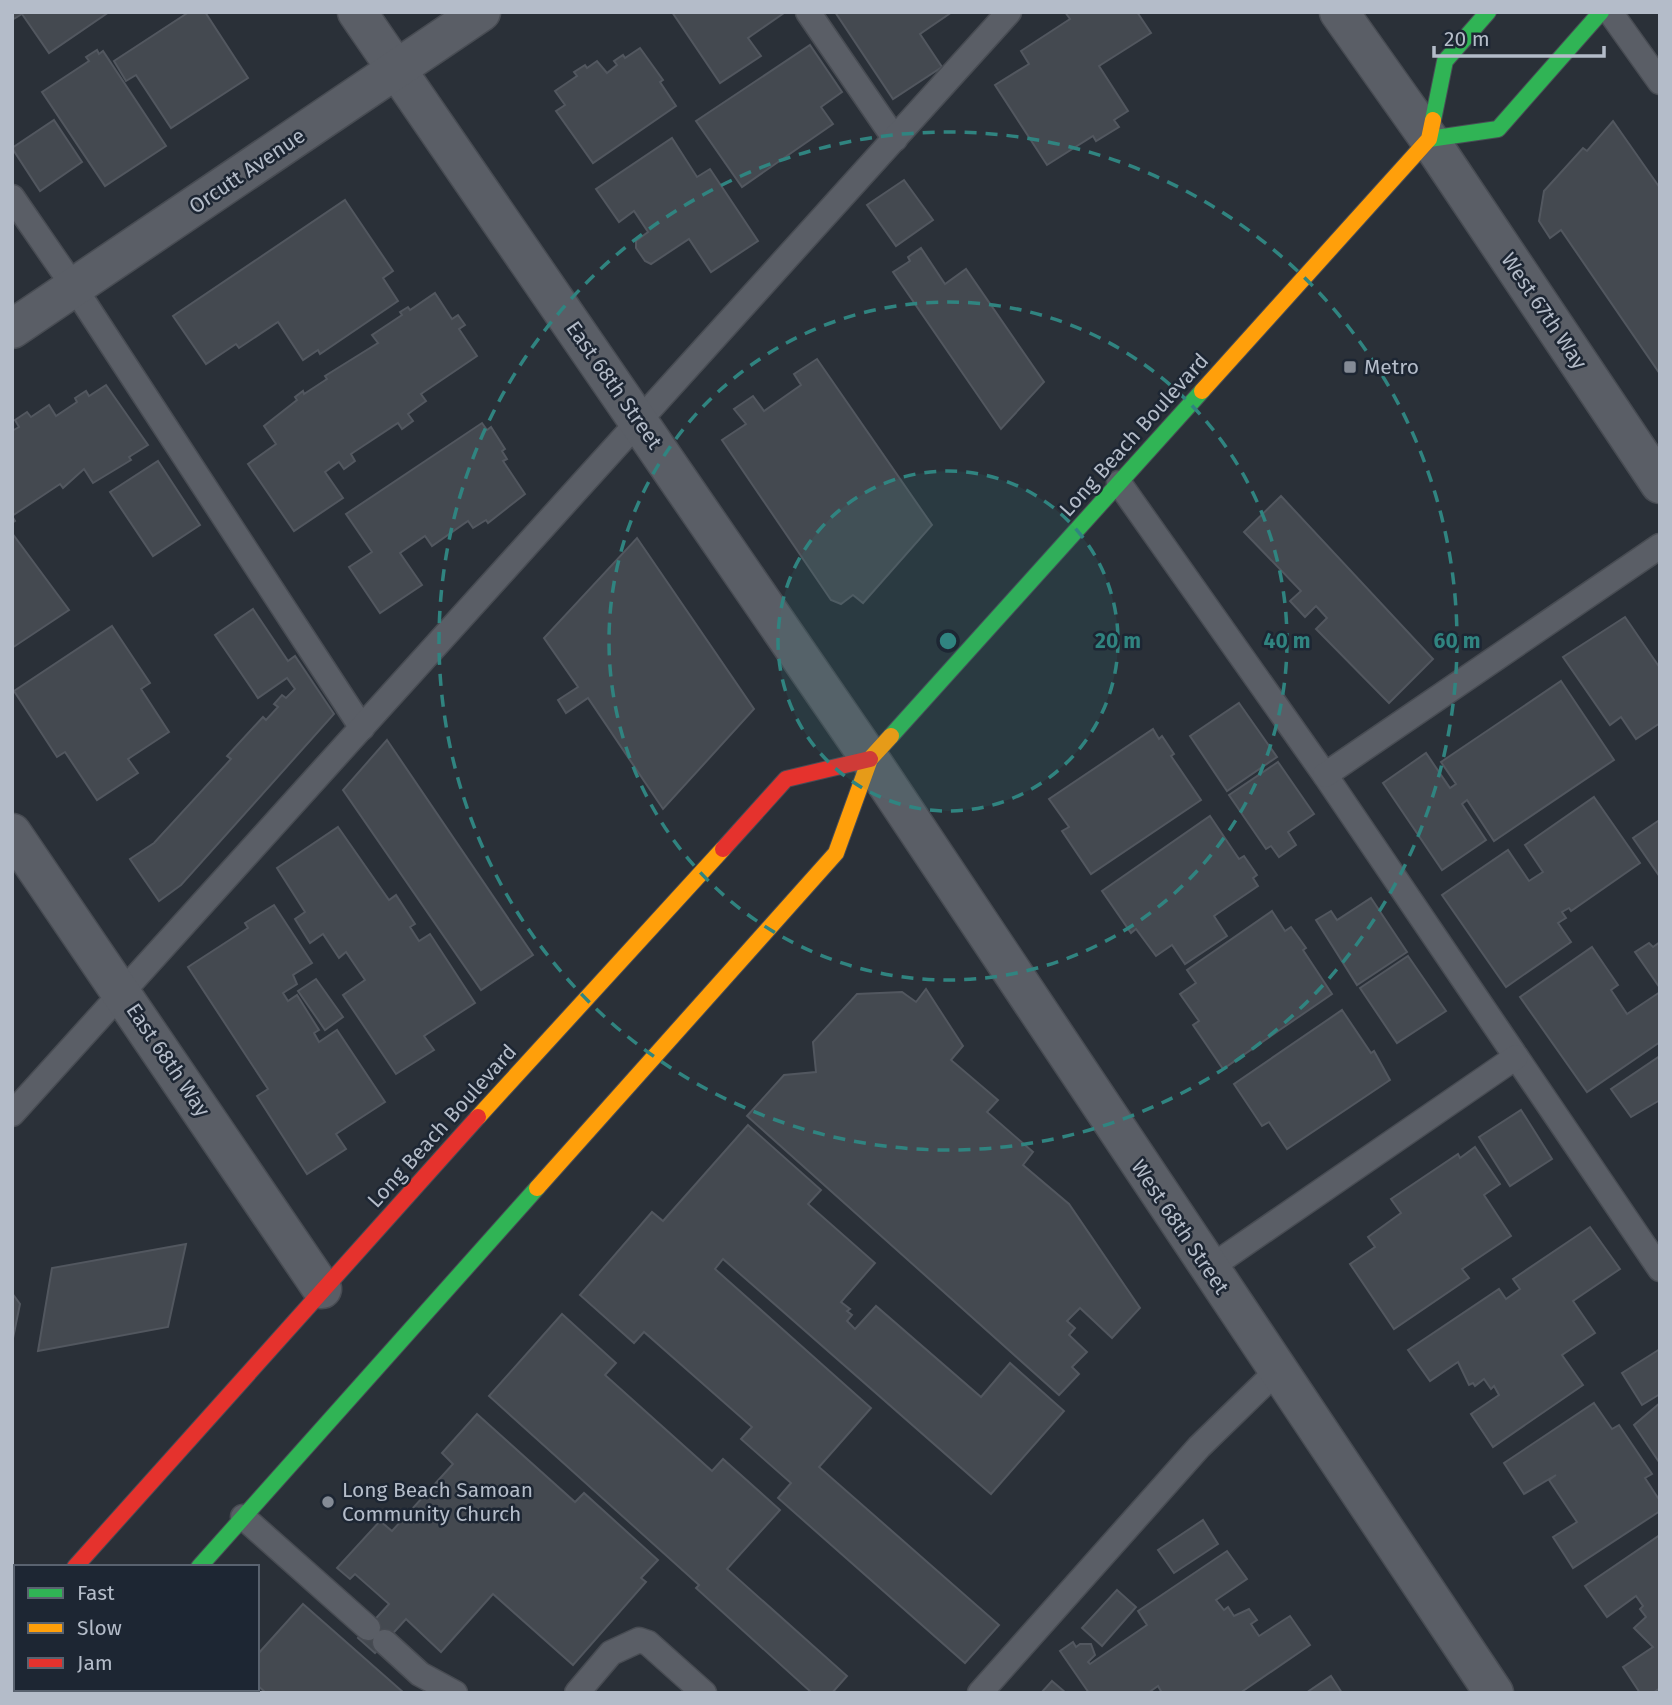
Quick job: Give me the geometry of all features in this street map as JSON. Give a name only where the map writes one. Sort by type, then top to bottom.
[{"type":"main road","points":[[1488,12],[1445,61],[1429,139],[1498,129],[1601,12]]},
{"type":"main road","name":"Long Beach Boulevard","points":[[201,1565],[836,853],[870,759],[1429,139]]},
{"type":"main road","name":"Long Beach Boulevard","points":[[77,1565],[322,1289],[786,779],[870,759]]},
{"type":"street","name":"East 68th Street","points":[[357,12],[870,759]]},
{"type":"street","name":"Orcutt Avenue","points":[[12,329],[481,12]]},
{"type":"street","name":"West 67th Way","points":[[1339,12],[1429,139],[1658,477]]},
{"type":"street","name":"West 68th Street","points":[[870,759],[1208,1269],[1494,1693]]},
{"type":"street","name":"East 68th Way","points":[[12,833],[322,1289]]},
{"type":"lane","points":[[808,12],[895,139]]},
{"type":"lane","points":[[12,1114],[1009,12]]},
{"type":"lane","points":[[1610,12],[1660,82]]},
{"type":"lane","points":[[12,197],[75,287],[362,728]]},
{"type":"lane","points":[[1119,483],[1325,775],[1660,1269]]},
{"type":"lane","points":[[1325,775],[1660,546]]},
{"type":"lane","points":[[1208,1269],[1516,1057]]},
{"type":"lane","points":[[980,1693],[1199,1447],[1277,1371]]},
{"type":"lane","points":[[243,1517],[420,1674],[455,1693]]},
{"type":"lane","points":[[577,1693],[611,1653],[639,1640],[648,1643],[704,1693]]},
{"type":"building","points":[[12,12],[109,12],[49,53],[22,14],[12,20]]},
{"type":"building","points":[[189,12],[205,12],[248,78],[171,128],[136,75],[126,81],[114,61]]},
{"type":"building","points":[[672,12],[784,13],[748,38],[761,56],[720,83]]},
{"type":"building","points":[[835,12],[952,12],[920,34],[942,67],[893,99]]},
{"type":"building","points":[[1065,12],[1137,12],[1151,33],[1099,66],[1128,111],[1114,120],[1119,127],[1096,141],[1093,136],[1047,165],[995,85],[1029,64],[1021,51],[1070,19]]},
{"type":"building","points":[[810,45],[842,92],[821,107],[833,124],[742,187],[696,121]]},
{"type":"building","points":[[640,48],[663,80],[660,82],[676,106],[593,163],[556,111],[565,105],[555,91],[577,76],[574,72],[585,65],[587,68],[597,61],[607,73],[617,65],[614,61],[623,55],[625,58]]},
{"type":"building","points":[[97,50],[99,54],[103,51],[166,146],[105,186],[42,92],[89,61],[86,57]]},
{"type":"building","points":[[54,120],[82,162],[40,191],[12,148]]},
{"type":"building","points":[[1613,121],[1660,188],[1660,374],[1561,230],[1550,238],[1539,221],[1544,191],[1583,148],[1587,151]]},
{"type":"building","points":[[672,138],[697,177],[710,169],[758,241],[711,272],[689,239],[651,264],[645,261],[636,248],[636,241],[648,232],[634,211],[619,222],[596,189]]},
{"type":"building","points":[[904,180],[933,220],[896,246],[867,205]]},
{"type":"building","points":[[345,200],[393,271],[383,278],[398,301],[320,354],[318,350],[303,360],[278,322],[239,348],[236,344],[206,364],[173,316]]},
{"type":"building","points":[[921,248],[945,284],[966,269],[1044,382],[1001,429],[893,272],[910,261],[908,257]]},
{"type":"building","points":[[435,293],[452,319],[458,315],[465,325],[459,329],[477,356],[421,394],[426,401],[408,414],[413,421],[402,429],[398,423],[351,454],[355,461],[344,469],[339,462],[325,472],[343,498],[294,531],[248,464],[276,444],[264,426],[297,400],[295,397],[303,391],[304,394],[327,379],[325,376],[378,343],[372,335],[402,315],[400,312],[408,307],[410,310]]},
{"type":"building","points":[[817,359],[932,525],[863,603],[853,595],[841,604],[831,600],[722,440],[746,424],[734,409],[753,396],[764,411],[801,385],[794,374]]},
{"type":"building","points":[[106,385],[148,445],[129,457],[131,460],[93,483],[84,469],[63,488],[60,484],[12,516],[12,431],[19,427],[15,420],[27,412],[31,417],[49,405],[56,416],[77,402],[75,398],[86,391],[89,396]]},
{"type":"building","points":[[482,423],[487,430],[491,427],[505,449],[502,451],[507,459],[503,461],[525,494],[488,523],[486,520],[473,528],[468,521],[432,546],[425,536],[400,553],[422,585],[380,613],[349,567],[372,552],[346,514]]},
{"type":"building","points":[[158,461],[200,525],[153,556],[110,492]]},
{"type":"building","points":[[1281,496],[1433,659],[1389,703],[1316,629],[1327,618],[1316,606],[1305,617],[1290,601],[1301,591],[1244,532]]},
{"type":"building","points":[[12,533],[69,610],[12,648]]},
{"type":"building","points":[[637,538],[754,709],[663,809],[588,698],[566,713],[558,700],[578,687],[544,638]]},
{"type":"building","points":[[253,609],[288,661],[295,656],[334,714],[181,885],[159,901],[130,859],[154,843],[231,759],[227,756],[263,717],[266,720],[278,707],[274,704],[282,695],[286,698],[295,689],[287,678],[258,698],[215,635]]},
{"type":"building","points":[[1625,617],[1660,668],[1660,723],[1636,739],[1621,717],[1610,725],[1563,657]]},
{"type":"building","points":[[112,626],[150,683],[141,689],[169,732],[128,759],[138,773],[97,800],[65,752],[57,757],[14,691]]},
{"type":"building","points":[[1561,681],[1614,760],[1494,841],[1467,800],[1462,804],[1486,840],[1442,870],[1383,783],[1426,753],[1450,788],[1456,784],[1441,762]]},
{"type":"building","points":[[1239,703],[1277,757],[1227,791],[1190,736]]},
{"type":"building","points":[[1153,729],[1159,739],[1162,736],[1174,754],[1171,756],[1201,800],[1091,874],[1062,831],[1069,827],[1049,799]]},
{"type":"building","points":[[387,740],[533,955],[481,990],[343,790]]},
{"type":"building","points":[[1278,762],[1314,814],[1288,832],[1296,845],[1279,857],[1271,846],[1266,849],[1229,795]]},
{"type":"building","points":[[1594,797],[1640,863],[1571,911],[1569,908],[1562,912],[1566,918],[1558,923],[1571,942],[1506,987],[1442,895],[1508,850],[1529,881],[1543,872],[1525,845]]},
{"type":"building","points":[[1210,816],[1239,859],[1244,856],[1257,875],[1253,878],[1258,886],[1214,916],[1227,936],[1185,964],[1172,945],[1156,956],[1136,929],[1131,933],[1102,891]]},
{"type":"building","points":[[1658,821],[1660,823],[1660,877],[1633,838]]},
{"type":"building","points":[[338,827],[389,900],[396,895],[415,924],[410,927],[419,941],[430,934],[475,1003],[424,1036],[434,1050],[396,1074],[343,995],[365,980],[346,952],[339,958],[323,934],[310,943],[295,919],[305,912],[277,868]]},
{"type":"building","points":[[1371,898],[1407,952],[1357,985],[1316,920],[1331,911],[1337,920]]},
{"type":"building","points":[[274,905],[312,963],[293,975],[297,984],[283,993],[288,1001],[297,995],[319,1030],[314,1033],[319,1042],[337,1030],[385,1102],[336,1134],[346,1149],[307,1174],[257,1096],[268,1089],[188,967],[248,928],[245,923]]},
{"type":"building","points":[[1272,911],[1285,931],[1291,927],[1332,994],[1223,1069],[1193,1025],[1199,1021],[1180,994],[1196,983],[1187,970]]},
{"type":"building","points":[[1660,942],[1660,988],[1635,952],[1649,943],[1653,947]]},
{"type":"building","points":[[1592,947],[1618,985],[1611,990],[1627,1014],[1660,992],[1660,1042],[1587,1092],[1520,997]]},
{"type":"building","points":[[1408,956],[1446,1011],[1397,1043],[1360,988]]},
{"type":"building","points":[[316,979],[343,1017],[325,1030],[298,991]]},
{"type":"building","points":[[926,989],[963,1046],[951,1060],[998,1100],[987,1112],[1033,1152],[1023,1165],[1069,1204],[1140,1308],[1112,1338],[1080,1308],[1067,1321],[1075,1328],[1069,1335],[1087,1352],[1072,1367],[1079,1374],[1059,1395],[747,1116],[784,1075],[816,1072],[813,1042],[857,994],[902,992],[916,1002]]},
{"type":"building","points":[[1342,1010],[1371,1053],[1374,1051],[1390,1080],[1287,1149],[1269,1122],[1262,1126],[1234,1084]]},
{"type":"building","points":[[1660,1056],[1660,1100],[1631,1117],[1611,1089]]},
{"type":"building","points":[[1521,1110],[1552,1159],[1510,1186],[1479,1137]]},
{"type":"building","points":[[748,1125],[821,1190],[808,1204],[875,1263],[841,1302],[850,1309],[847,1311],[852,1315],[847,1321],[855,1329],[876,1306],[981,1397],[1010,1363],[1064,1411],[991,1494],[723,1259],[715,1269],[871,1408],[819,1467],[999,1625],[965,1663],[778,1498],[791,1483],[741,1439],[752,1427],[644,1332],[634,1343],[580,1295],[652,1212],[663,1221]]},
{"type":"building","points":[[1475,1147],[1500,1184],[1484,1195],[1511,1236],[1462,1269],[1469,1278],[1394,1329],[1350,1264],[1375,1247],[1368,1237],[1401,1213],[1391,1199],[1458,1154],[1460,1158]]},
{"type":"building","points":[[1590,1227],[1620,1269],[1573,1301],[1595,1333],[1562,1355],[1583,1385],[1493,1447],[1471,1414],[1499,1395],[1494,1386],[1491,1389],[1484,1379],[1475,1386],[1473,1383],[1469,1385],[1458,1362],[1430,1381],[1408,1350],[1499,1289],[1506,1299],[1520,1289],[1513,1279]]},
{"type":"building","points":[[186,1244],[168,1327],[38,1351],[52,1268]]},
{"type":"building","points":[[12,1293],[20,1304],[12,1343]]},
{"type":"building","points":[[562,1314],[616,1363],[605,1375],[712,1471],[723,1459],[780,1510],[727,1569],[847,1676],[832,1693],[812,1693],[696,1588],[699,1585],[489,1396]]},
{"type":"building","points":[[1660,1349],[1660,1394],[1642,1405],[1622,1373]]},
{"type":"building","points":[[1594,1403],[1612,1429],[1619,1425],[1652,1474],[1645,1478],[1660,1501],[1660,1511],[1573,1568],[1553,1537],[1577,1522],[1549,1480],[1556,1475],[1524,1494],[1504,1463]]},
{"type":"building","points":[[1660,1403],[1660,1462],[1659,1462],[1634,1425]]},
{"type":"building","points":[[477,1414],[575,1502],[584,1493],[658,1560],[641,1578],[646,1582],[573,1665],[493,1594],[441,1652],[406,1619],[375,1653],[358,1638],[389,1604],[355,1574],[350,1579],[337,1568],[380,1521],[392,1531],[453,1464],[442,1453]]},
{"type":"building","points":[[1203,1520],[1218,1544],[1174,1573],[1158,1550]]},
{"type":"building","points":[[1660,1535],[1660,1688],[1653,1693],[1640,1693],[1623,1667],[1653,1647],[1634,1628],[1646,1617],[1640,1609],[1643,1606],[1636,1596],[1607,1617],[1585,1586]]},
{"type":"building","points":[[1227,1551],[1247,1579],[1216,1600],[1224,1610],[1228,1607],[1234,1616],[1249,1609],[1257,1620],[1251,1624],[1259,1636],[1290,1616],[1310,1645],[1240,1693],[1162,1693],[1158,1686],[1148,1693],[1089,1693],[1060,1651],[1073,1642],[1076,1647],[1080,1644],[1091,1644],[1095,1655],[1088,1662],[1090,1664],[1147,1625],[1138,1611]]},
{"type":"building","points":[[1117,1590],[1136,1607],[1102,1646],[1082,1628]]},
{"type":"building","points":[[303,1604],[404,1693],[266,1693],[259,1687],[259,1653]]},
{"type":"building","points":[[1331,1676],[1342,1693],[1306,1693]]},
{"type":"building","points":[[1052,1681],[1066,1693],[1041,1693]]},
{"type":"traffic: fast","points":[[1433,120],[1445,61],[1488,12]]},
{"type":"traffic: fast","points":[[1429,139],[1498,129],[1601,12]]},
{"type":"traffic: fast","points":[[891,736],[1202,391]]},
{"type":"traffic: fast","points":[[201,1565],[537,1188]]},
{"type":"traffic: slow","points":[[1202,391],[1429,139],[1433,120]]},
{"type":"traffic: slow","points":[[537,1188],[836,853],[870,759],[891,736]]},
{"type":"traffic: slow","points":[[478,1117],[723,849]]},
{"type":"traffic: jam","points":[[723,849],[786,779],[870,759]]},
{"type":"traffic: jam","points":[[77,1565],[478,1117]]},
{"type":"place","name":"Metro","points":[[1350,367]]},
{"type":"place","name":"Long Beach Samoan Community Church","points":[[328,1502]]}]
